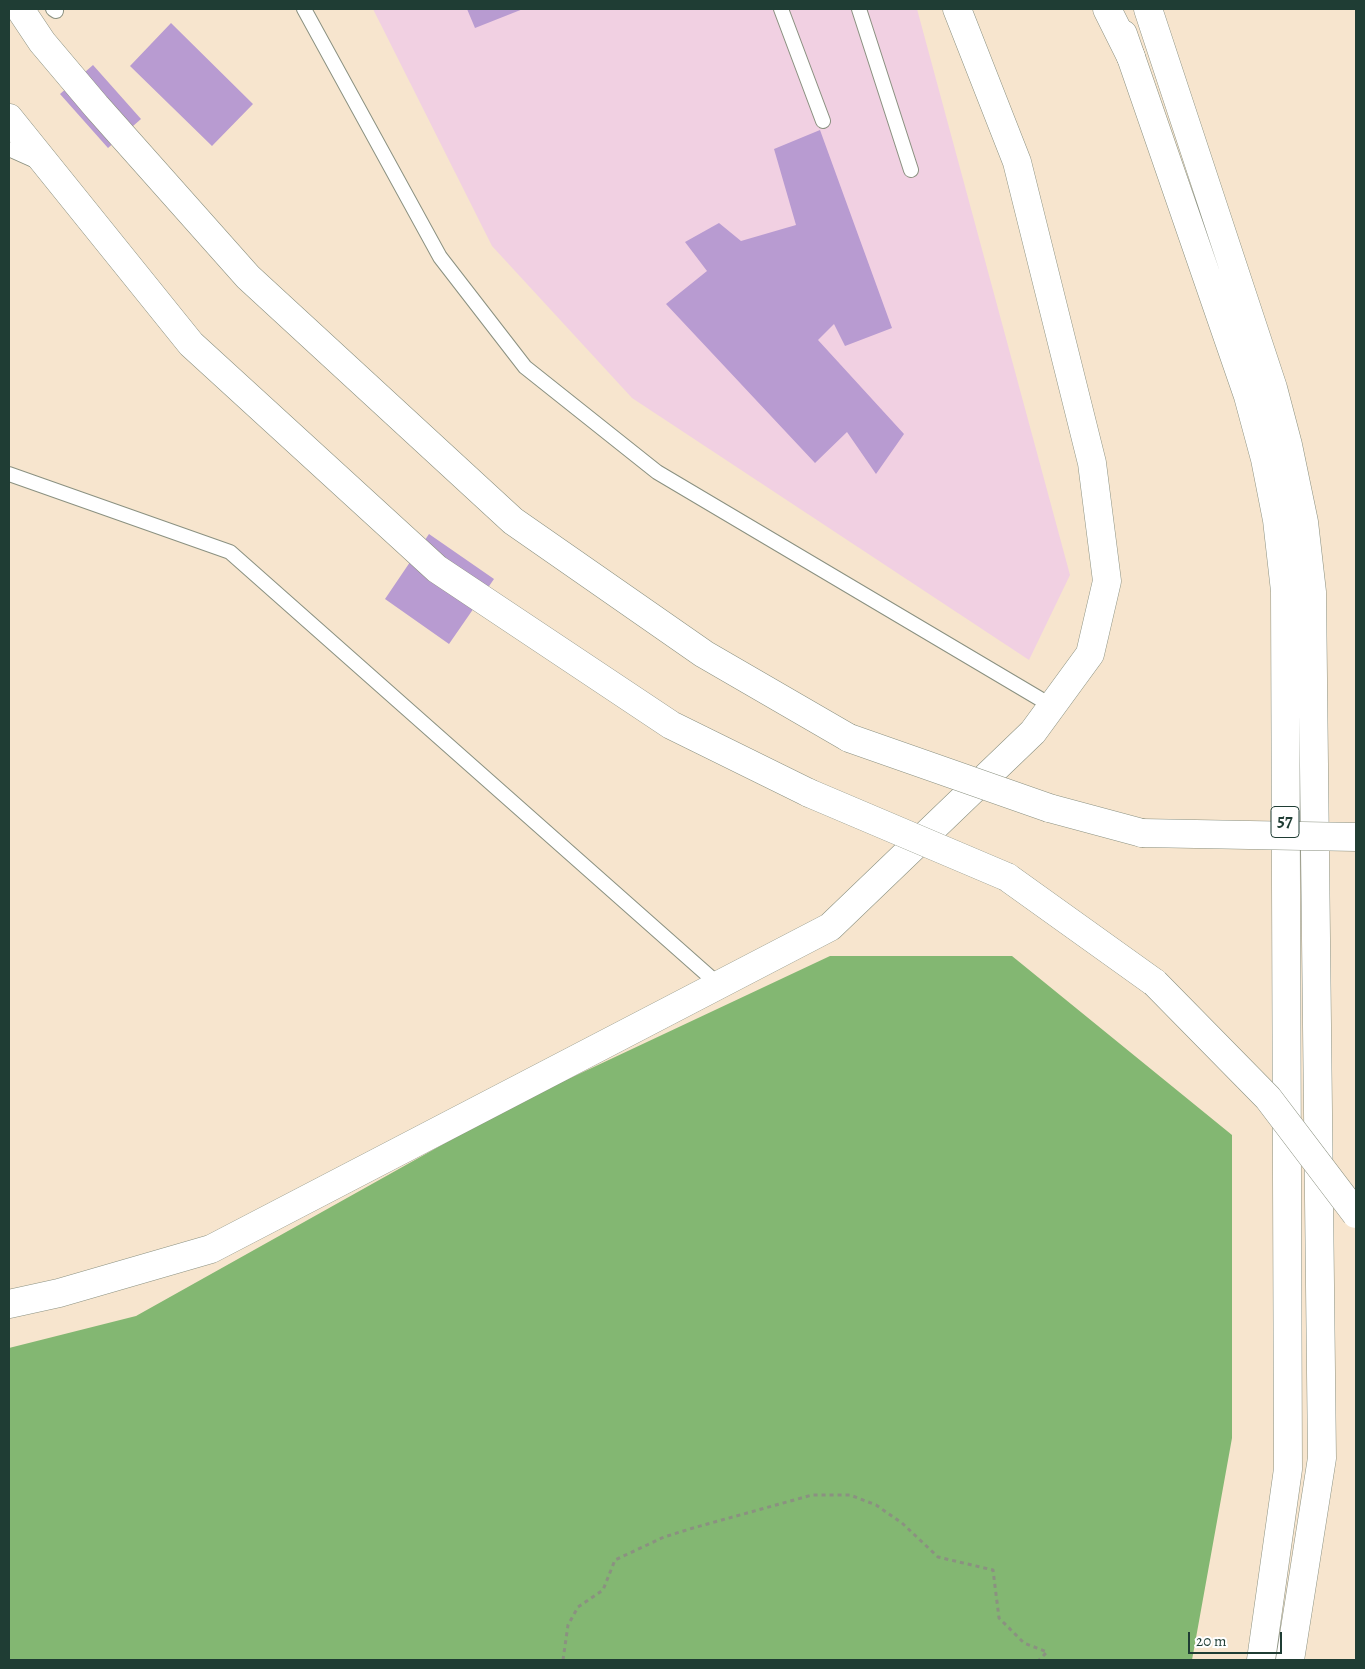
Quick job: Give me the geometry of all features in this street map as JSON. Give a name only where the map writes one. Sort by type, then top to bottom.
[{"type":"main road","points":[[20,9],[42,42],[96,106],[248,277],[513,521],[704,654],[849,738],[1049,808],[1142,834],[1356,838]]},
{"type":"main road","points":[[9,1304],[59,1293],[211,1249],[830,928],[1033,732],[1090,654],[1107,581],[1092,463],[1017,162],[957,9]]},
{"type":"main road","points":[[1107,9],[1131,57]]},
{"type":"main road","name":"57","points":[[1114,9],[1248,396],[1265,458],[1275,511],[1285,591],[1288,1470],[1261,1660]]},
{"type":"main road","name":"57","points":[[1148,9],[1273,388],[1288,445],[1304,522],[1312,592],[1322,1458],[1290,1660]]},
{"type":"main road","points":[[9,118],[191,344],[436,569],[671,725],[809,793],[1007,877],[1155,983],[1268,1098],[1356,1214]]},
{"type":"lane","points":[[304,9],[440,257],[525,367],[657,472],[1052,706]]},
{"type":"lane","points":[[782,9],[823,122]]},
{"type":"lane","points":[[859,9],[911,170]]},
{"type":"lane","points":[[9,149],[47,165]]},
{"type":"lane","points":[[9,474],[230,552],[719,985]]},
{"type":"path","points":[[563,1660],[568,1624],[578,1607],[603,1590],[614,1560],[664,1537],[812,1495],[850,1495],[876,1505],[896,1518],[938,1557],[993,1570],[999,1618],[1024,1643],[1047,1652],[1039,1660]]},
{"type":"shaded area","points":[[373,9],[917,9],[1070,575],[1029,660],[632,398],[492,246]]},
{"type":"green space","points":[[830,956],[1012,956],[1232,1135],[1232,1438],[1192,1660],[9,1660],[9,1348],[136,1316],[515,1104]]},
{"type":"building","points":[[467,9],[523,9],[475,28]]},
{"type":"building","points":[[171,23],[253,104],[212,146],[130,66]]},
{"type":"building","points":[[93,65],[141,119],[108,148],[60,94]]},
{"type":"building","points":[[820,130],[892,328],[845,346],[834,324],[818,340],[904,434],[876,474],[847,432],[815,463],[666,304],[707,271],[685,242],[719,223],[741,241],[796,225],[774,149]]},
{"type":"building","points":[[429,534],[494,579],[449,644],[385,599]]}]
